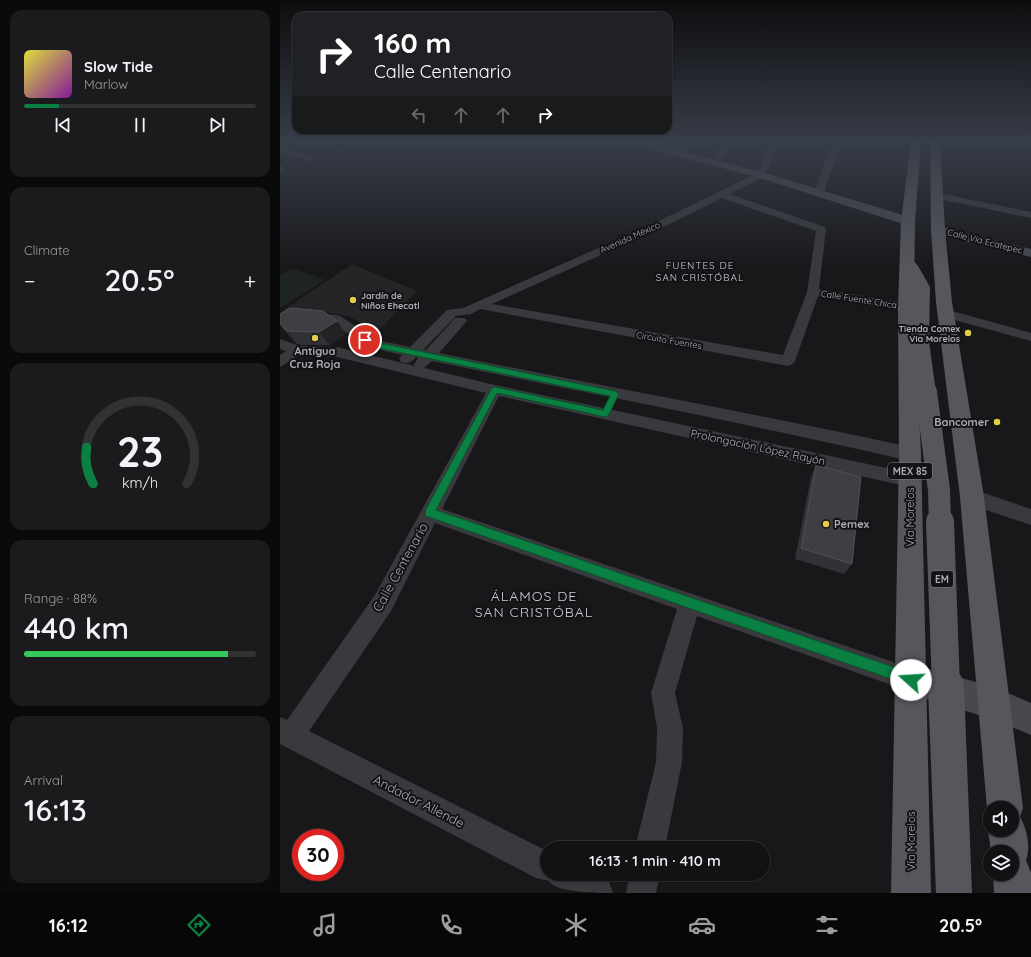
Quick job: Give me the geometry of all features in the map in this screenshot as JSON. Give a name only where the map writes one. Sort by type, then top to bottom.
[{"type":"main road","points":[[789,184],[908,221]]},
{"type":"main road","name":"Vía Morelos","points":[[911,893],[910,454],[906,307],[910,265],[908,221],[912,184]]},
{"type":"main road","points":[[937,184],[938,230],[945,313],[972,497],[1004,801]]},
{"type":"main road","name":"Calle Vía Ecatepec","points":[[938,230],[1031,253]]},
{"type":"main road","name":"EM","points":[[910,265],[920,285],[920,342],[939,490],[954,893]]},
{"type":"main road","points":[[911,680],[994,702],[1031,719]]},
{"type":"main road","points":[[1013,881],[1014,893]]},
{"type":"street","name":"Avenida México","points":[[398,367],[452,313],[471,308],[722,196],[745,184]]},
{"type":"street","points":[[819,193],[822,184]]},
{"type":"street","points":[[722,196],[817,226],[821,229],[813,292]]},
{"type":"street","points":[[938,196],[1031,215]]},
{"type":"street","name":"Circuito Fuentes","points":[[471,308],[788,361],[813,292]]},
{"type":"street","name":"Calle Fuente Chica","points":[[813,292],[906,307]]},
{"type":"street","name":"Avenida México","points":[[414,371],[471,308]]},
{"type":"street","points":[[945,313],[1031,337]]},
{"type":"street","points":[[280,320],[297,316],[335,319],[373,344],[615,394],[776,424],[910,454]]},
{"type":"street","points":[[337,352],[358,335]]},
{"type":"street","name":"Prolongación López Rayón","points":[[280,344],[296,351],[319,353],[337,352],[495,390],[910,480]]},
{"type":"street","points":[[280,362],[296,351]]},
{"type":"street","name":"Calle Centenario","points":[[285,733],[383,603],[495,390]]},
{"type":"street","points":[[605,414],[615,394]]},
{"type":"street","points":[[972,497],[1031,517]]},
{"type":"street","points":[[430,513],[911,680]]},
{"type":"street","points":[[652,841],[669,762],[670,728],[663,693],[690,604]]},
{"type":"street","name":"Andador Allende","points":[[285,733],[540,863]]},
{"type":"street","points":[[575,881],[598,893]]},
{"type":"street","points":[[641,893],[644,881]]},
{"type":"shaded area","name":"Jardín de Niños Ehecatl","points":[[352,264],[417,291],[376,333],[351,317],[315,310],[284,310]]},
{"type":"shaded area","points":[[293,268],[325,280],[280,308],[280,275]]},
{"type":"building","points":[[290,308],[323,311],[337,321],[319,332],[286,330],[280,323],[280,314]]},
{"type":"building","name":"Pemex","points":[[816,465],[861,477],[852,564],[801,548]]},
{"type":"place","name":"Jardín de Niños Ehecatl","points":[[353,300]]},
{"type":"place","name":"Tienda Comex Via Morelos","points":[[968,333]]},
{"type":"place","name":"Antigua Cruz Roja","points":[[315,338]]},
{"type":"place","name":"Bancomer","points":[[997,422]]},
{"type":"place","name":"Pemex","points":[[826,524]]},
{"type":"district","name":"FUENTES DE SAN CRISTÓBAL","points":[[700,270]]},
{"type":"district","name":"ÁLAMOS DE SAN CRISTÓBAL","points":[[534,604]]},
{"type":"route","points":[[365,340],[373,344],[428,356],[615,394],[605,414],[495,390],[430,513],[911,680]]}]
